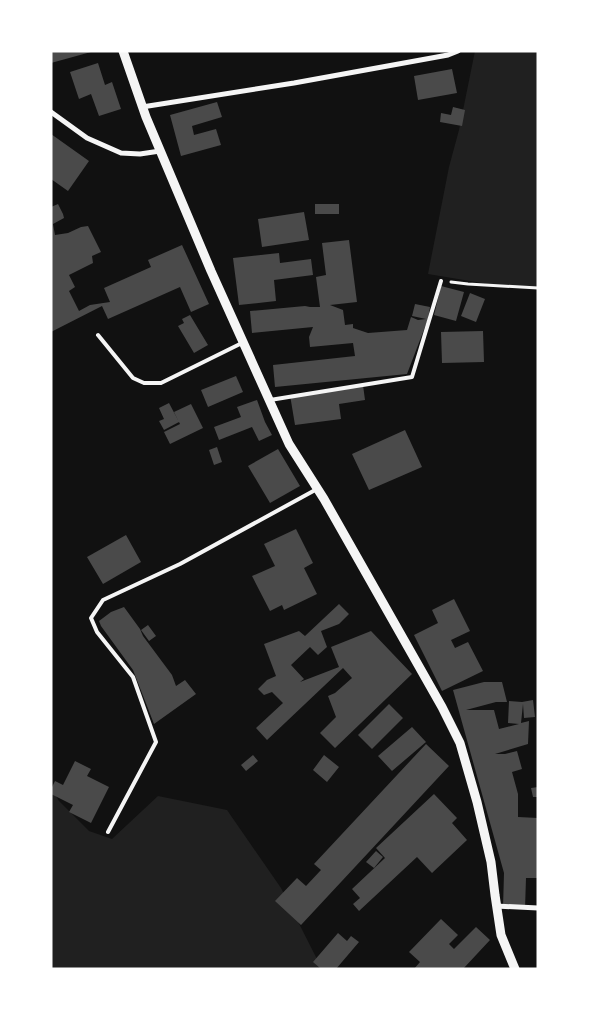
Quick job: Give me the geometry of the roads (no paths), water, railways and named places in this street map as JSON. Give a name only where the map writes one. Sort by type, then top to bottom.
[{"type":"street","points":[[123,51],[142,107],[160,151],[211,271],[289,444],[317,489],[442,707],[460,743],[477,802],[491,862],[501,935],[515,969]]},
{"type":"street","points":[[142,107],[313,79],[448,55],[458,51]]},
{"type":"street","points":[[51,112],[87,138],[121,153],[140,154],[160,151]]},
{"type":"street","points":[[496,906],[538,908]]},
{"type":"lane","points":[[270,400],[412,377],[441,281]]},
{"type":"lane","points":[[98,334],[133,378],[144,383],[161,383],[244,342]]},
{"type":"lane","points":[[108,832],[156,742],[133,677],[97,632],[91,618],[103,600],[180,564],[317,489]]}]
